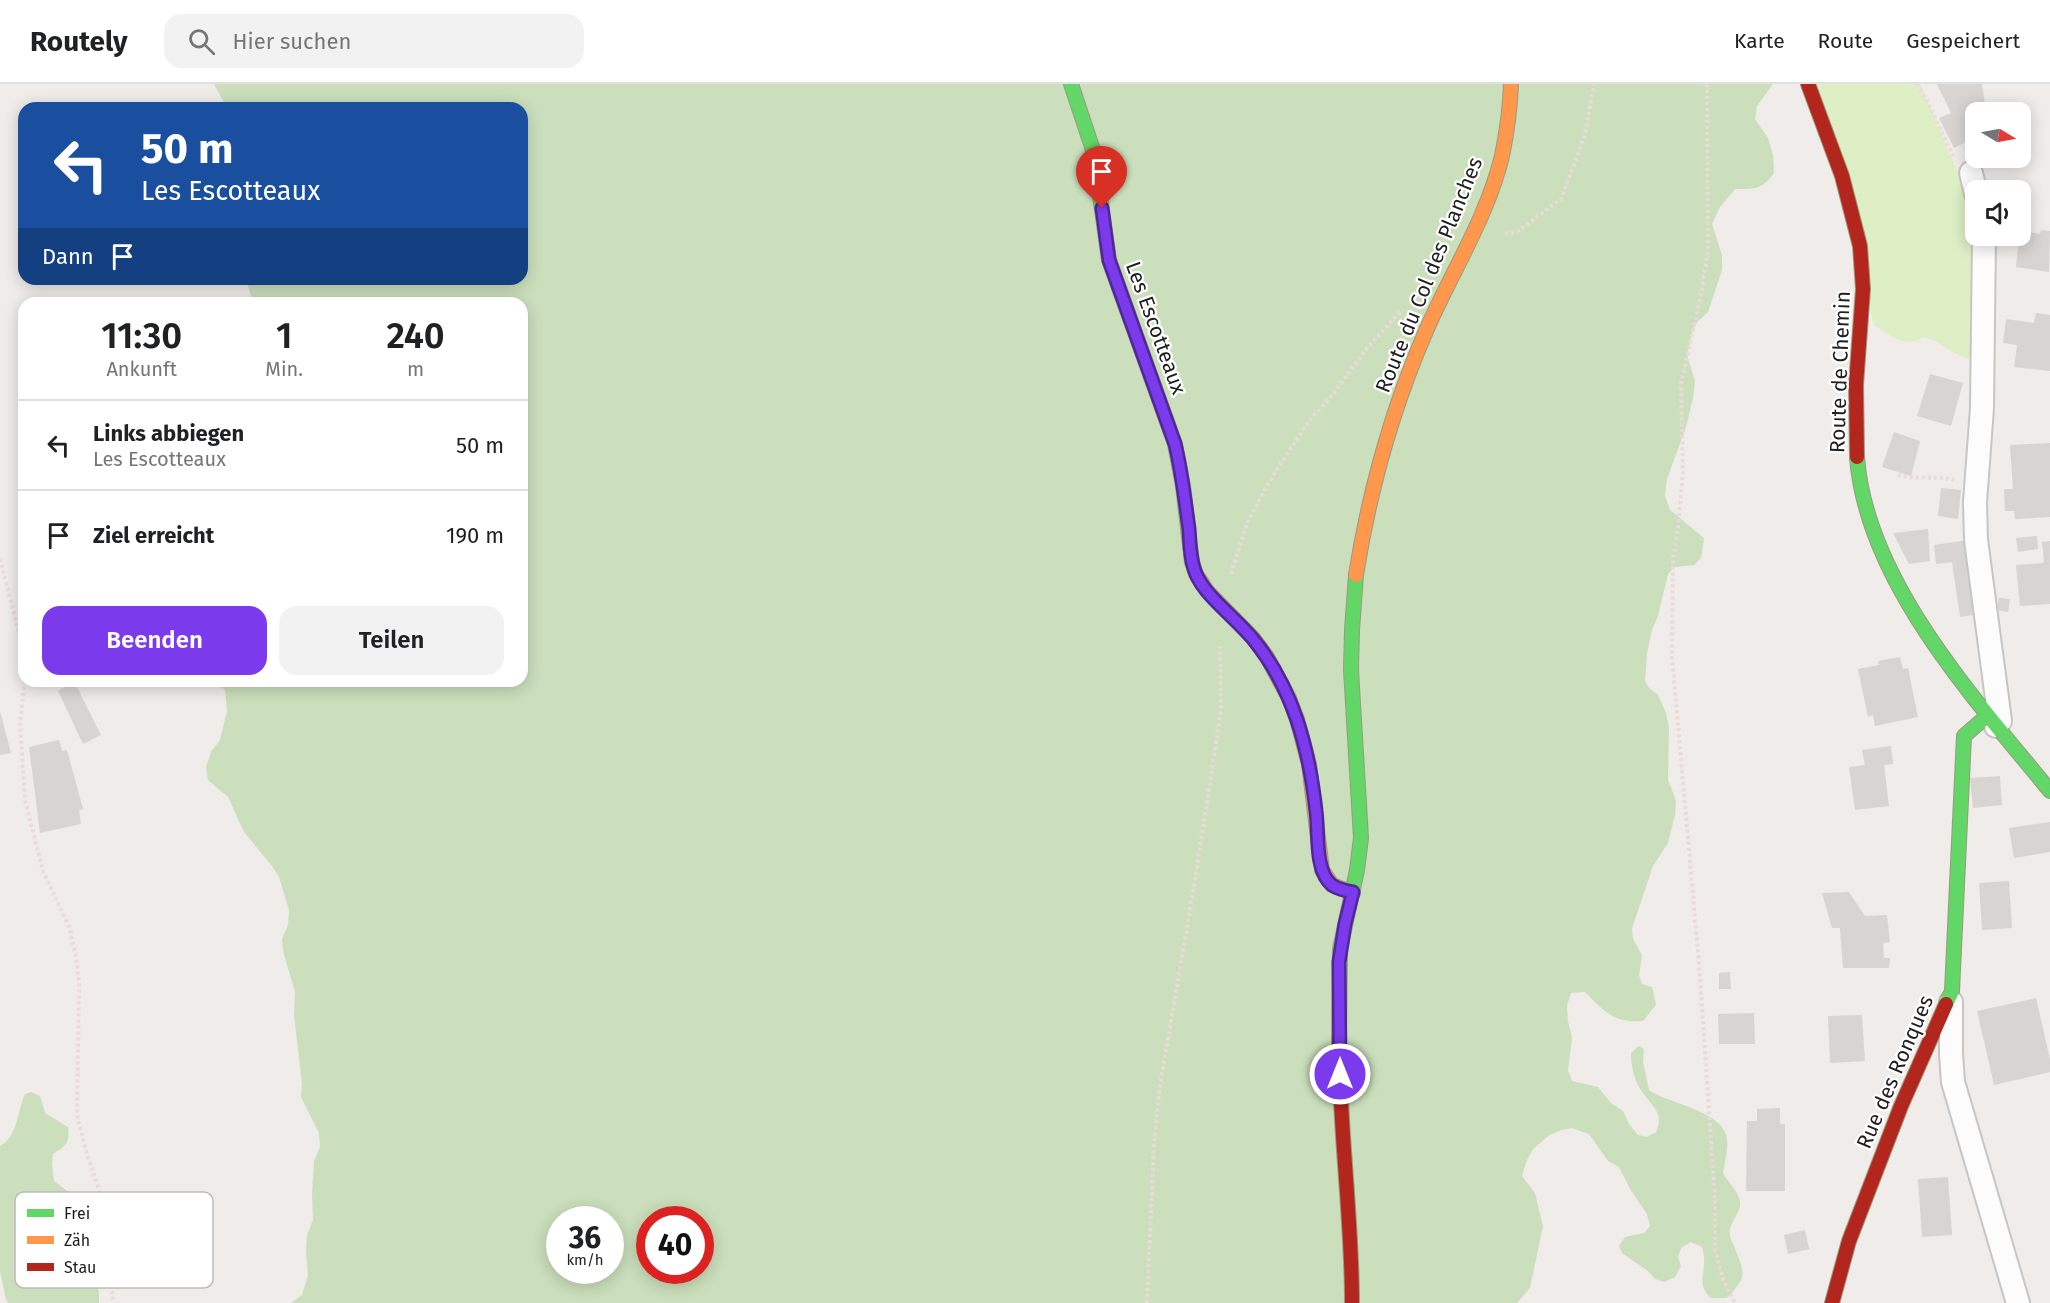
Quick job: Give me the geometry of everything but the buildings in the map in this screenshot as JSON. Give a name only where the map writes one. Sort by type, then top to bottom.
[{"type":"street","name":"Les Escotteaux","points":[[1071,84],[1094,153],[1109,260],[1175,444],[1181,467],[1196,575],[1266,655],[1285,686],[1294,708],[1311,774],[1320,861],[1324,873],[1334,886],[1353,892]]},
{"type":"street","name":"Route du Col des Planches","points":[[1352,1303],[1351,1237],[1342,1140],[1339,962],[1361,836],[1353,700],[1353,609],[1364,524],[1378,470],[1420,345],[1469,241],[1496,174],[1508,122],[1511,84]]},
{"type":"street","name":"Route de Chemin","points":[[1808,84],[1844,184],[1861,251],[1864,297],[1857,359],[1856,432],[1860,480],[1866,510],[1890,568],[1946,662],[2050,791]]},
{"type":"street","points":[[1984,246],[1982,408],[1976,494],[1976,540],[2000,721],[1992,721]]},
{"type":"street","name":"Rue des Ronques","points":[[1832,1303],[1849,1241],[1901,1106],[1952,992],[1964,736],[1992,721]]},
{"type":"street","points":[[1952,992],[1953,1082],[2018,1303]]},
{"type":"path","points":[[1469,241],[1517,232],[1561,200],[1585,135],[1594,84]]},
{"type":"path","points":[[1707,84],[1708,251],[1682,384],[1683,484],[1672,559],[1672,624],[1674,686],[1701,987],[1715,1199],[1715,1249],[1723,1279],[1735,1303]]},
{"type":"path","points":[[1917,84],[1961,172],[1970,180]]},
{"type":"path","points":[[1147,1303],[1154,1145],[1159,1092],[1221,710],[1220,614],[1222,606],[1247,523],[1272,477],[1309,421],[1334,393],[1367,348],[1404,308]]},
{"type":"path","points":[[1898,475],[1950,479],[1960,482],[1969,492],[1976,494]]},
{"type":"path","points":[[0,559],[18,629]]},
{"type":"path","points":[[24,687],[20,723],[26,800],[33,839],[43,871],[70,928],[76,957],[79,992],[78,1115],[88,1158],[100,1192]]},
{"type":"path","points":[[112,1288],[113,1303]]},
{"type":"green space","points":[[214,84],[1773,84],[1757,106],[1755,119],[1768,138],[1773,155],[1774,173],[1761,186],[1735,189],[1720,207],[1712,224],[1722,255],[1722,270],[1708,312],[1693,329],[1687,355],[1695,381],[1693,398],[1686,427],[1667,479],[1665,495],[1670,510],[1704,538],[1701,558],[1694,565],[1675,567],[1668,574],[1647,653],[1645,681],[1649,688],[1658,695],[1666,713],[1669,728],[1668,780],[1676,800],[1668,843],[1653,866],[1632,928],[1633,939],[1642,955],[1639,975],[1642,984],[1652,987],[1656,1005],[1643,1021],[1633,1021],[1610,1015],[1585,992],[1571,993],[1567,1005],[1572,1038],[1568,1070],[1572,1081],[1598,1087],[1611,1103],[1623,1111],[1629,1124],[1638,1135],[1647,1137],[1656,1132],[1659,1119],[1633,1072],[1631,1053],[1639,1046],[1644,1049],[1643,1062],[1649,1090],[1707,1115],[1724,1130],[1727,1144],[1723,1173],[1740,1201],[1739,1210],[1730,1231],[1730,1238],[1742,1271],[1738,1286],[1727,1298],[1711,1298],[1703,1285],[1702,1247],[1691,1242],[1681,1248],[1678,1257],[1681,1266],[1675,1277],[1664,1282],[1655,1279],[1648,1271],[1622,1253],[1619,1246],[1625,1237],[1644,1233],[1650,1226],[1647,1214],[1630,1189],[1619,1167],[1608,1161],[1589,1134],[1572,1128],[1548,1136],[1533,1149],[1526,1162],[1522,1176],[1535,1193],[1543,1226],[1530,1288],[1517,1303],[291,1303],[302,1295],[308,1275],[307,1235],[313,1220],[314,1161],[320,1147],[319,1133],[301,1097],[302,1084],[294,1015],[295,992],[283,951],[282,939],[288,925],[289,910],[279,877],[244,832],[228,797],[208,780],[206,767],[211,752],[220,740],[227,711],[225,690],[222,687],[528,687],[528,297],[251,297],[248,285],[528,285],[528,102],[224,102]]},
{"type":"green space","points":[[1817,84],[1920,84],[1965,190],[1965,246],[1975,246],[1975,360],[1961,356],[1924,337],[1909,342],[1898,340],[1874,325]]},
{"type":"green space","points":[[31,1092],[40,1096],[45,1113],[68,1127],[66,1144],[53,1154],[52,1164],[54,1181],[68,1192],[15,1192],[15,1288],[98,1288],[99,1303],[8,1303],[6,1299],[0,1271],[0,1146],[6,1142],[14,1130],[25,1094]]},
{"type":"traffic: fast","points":[[1071,84],[1094,153],[1109,260],[1175,444],[1183,486],[1192,562]]},
{"type":"traffic: fast","points":[[1857,457],[1865,503],[1880,549],[1902,593],[1958,678],[2050,791]]},
{"type":"traffic: fast","points":[[1339,1039],[1340,949],[1357,870],[1361,838],[1351,670],[1356,575]]},
{"type":"traffic: fast","points":[[1946,1004],[1952,991],[1964,736],[1987,716]]},
{"type":"traffic: slow","points":[[1356,575],[1375,482],[1403,390],[1426,331],[1478,223],[1495,179],[1502,156],[1511,84]]},
{"type":"traffic: slow","points":[[1192,562],[1196,574],[1207,591],[1253,638],[1267,657],[1289,698],[1309,764],[1322,870],[1332,885],[1353,893]]},
{"type":"traffic: jam","points":[[1808,84],[1842,176],[1860,246],[1863,289],[1856,385],[1857,457]]},
{"type":"traffic: jam","points":[[1832,1303],[1849,1241],[1901,1106],[1946,1004]]},
{"type":"traffic: jam","points":[[1339,1039],[1352,1303]]},
{"type":"route","points":[[1102,208],[1109,260],[1167,416],[1181,467],[1191,553],[1196,575],[1266,655],[1285,686],[1294,708],[1311,774],[1315,795],[1320,861],[1329,882],[1339,889],[1353,892],[1339,962],[1340,1074]]}]
